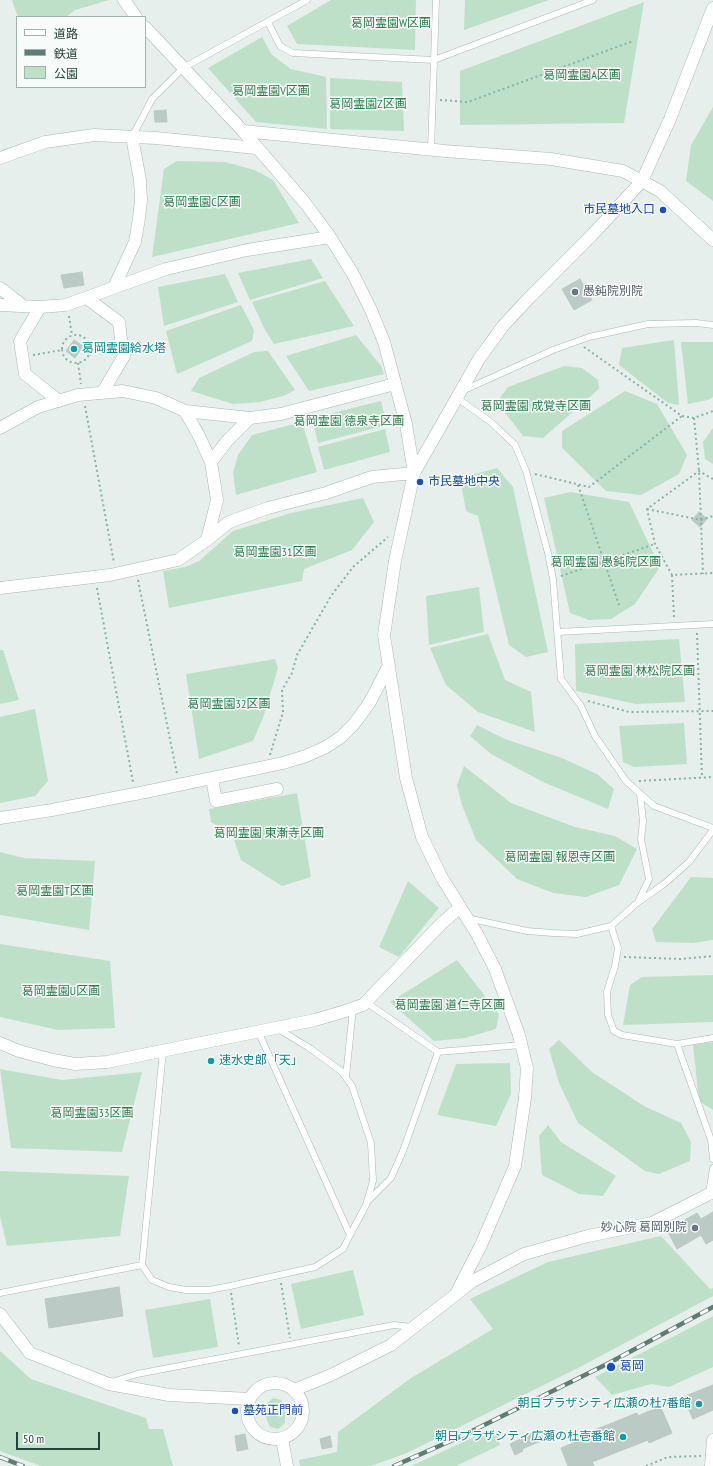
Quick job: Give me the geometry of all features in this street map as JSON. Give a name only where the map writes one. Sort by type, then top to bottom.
[{"type":"street","points":[[124,0],[135,16]]},
{"type":"street","points":[[456,1294],[481,1245],[515,1166],[525,1098],[527,1068],[521,1045],[495,969],[467,918],[442,878],[422,837],[406,778],[384,634],[395,561],[414,474],[479,359],[503,326],[642,181],[670,119],[713,8]]},
{"type":"street","points":[[146,27],[243,131],[256,148],[305,203],[330,237],[353,274],[371,310],[384,342],[406,424],[414,474]]},
{"type":"street","points":[[243,131],[431,150],[551,159],[623,171],[660,191],[713,240]]},
{"type":"street","points":[[0,158],[45,142],[94,135],[256,148]]},
{"type":"street","points":[[114,287],[135,242],[139,218],[141,200],[140,180],[132,137]]},
{"type":"street","points":[[0,305],[40,307],[66,305],[166,269],[247,250],[330,237]]},
{"type":"street","points":[[0,288],[22,305]]},
{"type":"street","points":[[88,298],[119,322],[121,333],[124,356],[102,393]]},
{"type":"street","points":[[40,307],[20,341],[25,374],[58,401]]},
{"type":"street","points":[[0,428],[38,407],[58,401],[82,389],[102,393],[123,391],[156,398],[185,411],[250,418],[281,414],[395,384]]},
{"type":"street","points":[[185,411],[200,436],[212,462],[217,500],[207,540]]},
{"type":"street","points":[[212,462],[227,440],[250,418]]},
{"type":"street","points":[[0,579],[5,588],[115,574],[178,560],[207,540],[229,522],[268,508],[326,492],[372,477],[414,474]]},
{"type":"street","points":[[0,818],[52,810],[135,794],[306,756],[326,747],[341,737],[370,702],[389,665]]},
{"type":"street","points":[[212,778],[216,801],[277,789]]},
{"type":"street","points":[[0,1043],[19,1051],[75,1064],[107,1062],[315,1020],[353,1008],[366,1002],[440,925],[460,907]]},
{"type":"street","points":[[294,1390],[331,1375],[390,1345],[473,1281],[524,1254],[588,1236],[652,1223],[711,1193]]},
{"type":"street","points":[[0,1314],[30,1352],[109,1384],[169,1395],[250,1399]]},
{"type":"street","points":[[270,1384],[287,1385],[300,1397],[303,1406],[301,1424],[295,1431],[282,1439],[270,1439],[255,1431],[250,1424],[247,1416],[247,1407],[250,1399],[262,1387],[270,1384]]},
{"type":"street","points":[[282,1439],[286,1464]]},
{"type":"street","points":[[711,1461],[713,1440]]},
{"type":"lane","points":[[132,137],[152,99],[183,68],[308,0]]},
{"type":"lane","points":[[431,150],[436,0]]},
{"type":"lane","points":[[268,22],[280,46],[293,53],[434,60],[593,0]]},
{"type":"lane","points":[[467,918],[527,931],[553,933],[577,934],[611,926],[637,903],[664,884],[689,862],[713,829],[654,806],[626,781],[595,736],[581,706],[561,679],[558,632],[548,553],[526,471],[515,445],[459,395],[553,350],[589,337],[648,324],[713,324]]},
{"type":"lane","points":[[558,632],[713,624]]},
{"type":"lane","points":[[637,903],[649,879],[641,839],[643,821],[640,794]]},
{"type":"lane","points":[[611,926],[618,948],[617,958],[607,992],[608,1014],[614,1031],[622,1035],[677,1044],[713,1038]]},
{"type":"lane","points":[[366,1002],[438,1052],[521,1045]]},
{"type":"lane","points":[[346,1077],[353,1008]]},
{"type":"lane","points":[[163,1051],[142,1265],[152,1280],[169,1287],[186,1290],[209,1290],[280,1276],[315,1267],[343,1249],[367,1202],[374,1181],[371,1143],[352,1086],[340,1071],[308,1047],[276,1028]]},
{"type":"lane","points":[[258,1031],[350,1235]]},
{"type":"lane","points":[[677,1044],[711,1140],[713,1159]]},
{"type":"lane","points":[[367,1202],[391,1178],[438,1052]]},
{"type":"lane","points":[[711,1193],[713,1168]]},
{"type":"lane","points":[[0,1293],[142,1265]]},
{"type":"lane","points":[[109,1384],[137,1374],[292,1344],[394,1325],[413,1327]]},
{"type":"path","points":[[432,99],[468,102],[633,41]]},
{"type":"path","points":[[68,315],[72,336]]},
{"type":"path","points":[[72,336],[82,336],[90,346],[89,355],[78,364],[69,362],[63,355],[62,350],[64,341],[72,336]]},
{"type":"path","points":[[576,341],[670,409],[682,416],[694,418],[713,411]]},
{"type":"path","points":[[90,346],[114,344]]},
{"type":"path","points":[[33,356],[62,350]]},
{"type":"path","points":[[78,364],[115,574]]},
{"type":"path","points":[[526,471],[589,487],[682,416]]},
{"type":"path","points":[[694,418],[699,471],[703,574]]},
{"type":"path","points":[[699,471],[713,479]]},
{"type":"path","points":[[647,509],[699,471]]},
{"type":"path","points":[[578,485],[620,608]]},
{"type":"path","points":[[647,509],[701,520],[713,516]]},
{"type":"path","points":[[647,509],[655,544],[672,575],[675,627]]},
{"type":"path","points":[[265,766],[272,751],[283,712],[282,690],[292,673],[300,649],[331,596],[353,566],[381,542],[402,527]]},
{"type":"path","points":[[552,579],[655,544]]},
{"type":"path","points":[[136,570],[179,785]]},
{"type":"path","points":[[672,575],[713,573]]},
{"type":"path","points":[[95,577],[135,794]]},
{"type":"path","points":[[697,626],[702,778]]},
{"type":"path","points":[[575,698],[629,712],[713,712]]},
{"type":"path","points":[[626,781],[713,777]]},
{"type":"path","points":[[617,958],[681,959],[713,956]]},
{"type":"path","points":[[280,1276],[292,1344]]},
{"type":"path","points":[[230,1286],[240,1354]]},
{"type":"path","points":[[646,1466],[668,1457],[711,1461]]},
{"type":"green space","points":[[12,0],[109,0],[75,10],[67,16],[18,16]]},
{"type":"green space","name":"葛岡霊園W区画","points":[[331,0],[416,0],[415,50],[297,44],[287,26]]},
{"type":"green space","points":[[465,0],[549,0],[464,30]]},
{"type":"green space","name":"葛岡霊園A区画","points":[[644,2],[624,123],[460,125],[460,71]]},
{"type":"green space","name":"葛岡霊園V区画","points":[[262,37],[272,55],[291,69],[326,77],[327,129],[256,122],[208,68]]},
{"type":"green space","name":"葛岡霊園Z区画","points":[[330,78],[402,82],[404,131],[330,129]]},
{"type":"green space","points":[[713,107],[713,201],[686,181],[691,145]]},
{"type":"green space","name":"葛岡霊園C区画","points":[[177,161],[225,162],[255,170],[273,180],[299,223],[152,257],[164,169]]},
{"type":"green space","points":[[311,259],[323,278],[250,300],[238,273]]},
{"type":"green space","points":[[225,274],[238,302],[164,326],[158,287]]},
{"type":"green space","points":[[325,281],[354,326],[274,344],[265,330],[252,302]]},
{"type":"green space","points":[[241,305],[254,330],[252,341],[177,374],[166,331]]},
{"type":"green space","points":[[356,335],[381,366],[384,374],[309,391],[286,356]]},
{"type":"green space","points":[[674,340],[679,405],[668,403],[619,365],[622,348]]},
{"type":"green space","points":[[681,342],[713,342],[713,397],[708,400],[688,404]]},
{"type":"green space","points":[[268,351],[295,390],[283,396],[260,402],[233,404],[191,391],[199,378],[254,352]]},
{"type":"green space","name":"葛岡霊園 成覚寺区画","points":[[564,366],[582,368],[598,380],[599,389],[543,438],[523,436],[497,402],[508,387]]},
{"type":"green space","points":[[625,391],[657,404],[687,455],[679,474],[641,495],[606,491],[562,448],[562,431]]},
{"type":"green space","name":"葛岡霊園 徳泉寺区画","points":[[381,401],[387,425],[318,443],[312,418]]},
{"type":"green space","points":[[302,422],[317,472],[236,495],[233,473],[238,455],[252,435]]},
{"type":"green space","points":[[713,428],[713,464],[705,459],[703,442]]},
{"type":"green space","points":[[385,429],[390,452],[324,470],[318,447]]},
{"type":"green space","points":[[497,468],[513,487],[548,652],[526,657],[509,645],[478,516],[466,511],[460,478]]},
{"type":"green space","name":"葛岡霊園 愚鈍院区画","points":[[570,492],[629,502],[660,567],[635,604],[611,619],[589,620],[570,613],[544,498]]},
{"type":"green space","name":"葛岡霊園31区画","points":[[363,498],[374,522],[352,550],[304,569],[302,581],[169,608],[163,571],[185,567],[199,561],[233,531],[291,513]]},
{"type":"green space","points":[[479,587],[484,632],[429,645],[426,596]]},
{"type":"green space","points":[[488,634],[505,680],[531,692],[535,732],[478,712],[446,685],[430,648]]},
{"type":"green space","name":"葛岡霊園 林松院区画","points":[[679,639],[685,702],[636,704],[576,691],[575,644]]},
{"type":"green space","points":[[0,650],[3,650],[19,700],[0,704]]},
{"type":"green space","name":"葛岡霊園32区画","points":[[275,659],[278,668],[263,718],[253,741],[199,759],[186,674]]},
{"type":"green space","points":[[35,709],[48,781],[35,796],[0,803],[0,717]]},
{"type":"green space","points":[[684,723],[687,764],[634,767],[623,762],[619,726]]},
{"type":"green space","points":[[477,725],[505,739],[562,758],[597,774],[614,789],[608,809],[543,782],[491,754],[470,736]]},
{"type":"green space","name":"葛岡霊園 報恩寺区画","points":[[464,766],[511,803],[575,827],[615,836],[637,849],[619,885],[586,897],[553,893],[517,879],[476,840],[462,805],[457,785]]},
{"type":"green space","name":"葛岡霊園 東漸寺区画","points":[[297,793],[311,877],[282,886],[241,860],[232,834],[211,822],[209,809]]},
{"type":"green space","name":"葛岡霊園T区画","points":[[0,852],[24,858],[95,861],[89,930],[0,915]]},
{"type":"green space","points":[[691,877],[713,878],[713,940],[693,943],[656,942],[652,929]]},
{"type":"green space","points":[[408,881],[439,908],[399,957],[379,947]]},
{"type":"green space","name":"葛岡霊園U区画","points":[[0,944],[110,961],[115,1028],[58,1030],[0,1017]]},
{"type":"green space","name":"葛岡霊園 道仁寺区画","points":[[457,960],[499,1014],[496,1029],[465,1038],[434,1041],[390,1002]]},
{"type":"green space","points":[[713,975],[713,1022],[623,1025],[630,985],[642,977]]},
{"type":"green space","points":[[559,1040],[592,1072],[644,1106],[681,1123],[691,1142],[690,1161],[659,1174],[645,1171],[578,1123],[559,1083],[549,1049]]},
{"type":"green space","points":[[713,1042],[713,1110],[699,1101],[693,1045]]},
{"type":"green space","points":[[510,1063],[511,1094],[496,1126],[437,1115],[456,1064]]},
{"type":"green space","name":"葛岡霊園33区画","points":[[0,1069],[62,1080],[142,1072],[122,1152],[11,1148]]},
{"type":"green space","points":[[548,1125],[561,1142],[616,1176],[603,1196],[579,1194],[542,1175],[539,1136]]},
{"type":"green space","points":[[0,1171],[129,1176],[120,1236],[7,1246],[0,1216]]},
{"type":"green space","points":[[661,1236],[710,1289],[713,1288],[713,1296],[580,1367],[407,1453],[371,1466],[300,1466],[299,1460],[337,1452],[338,1432],[411,1378],[493,1329],[470,1299],[548,1262]]},
{"type":"green space","points":[[353,1270],[364,1315],[301,1329],[291,1284]]},
{"type":"green space","points":[[210,1299],[218,1347],[153,1358],[145,1310]]},
{"type":"green space","points":[[713,1316],[713,1367],[669,1387],[651,1384],[612,1395],[595,1377]]},
{"type":"green space","points":[[0,1351],[31,1379],[146,1418],[149,1429],[163,1429],[173,1466],[41,1466],[0,1451]]},
{"type":"green space","points":[[273,1398],[281,1400],[285,1407],[285,1423],[278,1429],[270,1427],[265,1415],[266,1404]]},
{"type":"green space","points":[[494,1428],[500,1445],[456,1466],[411,1466]]},
{"type":"building","points":[[166,110],[167,122],[155,122],[154,111]]},
{"type":"building","points":[[82,272],[84,285],[64,288],[61,275]]},
{"type":"building","points":[[580,279],[592,300],[574,310],[562,289]]},
{"type":"building","name":"葛岡霊園給水塔","points":[[74,340],[83,346],[75,358],[66,351]]},
{"type":"building","points":[[699,512],[707,519],[700,527],[692,520]]},
{"type":"building","points":[[713,1212],[713,1240],[706,1244],[701,1235],[677,1249],[667,1230],[697,1213],[701,1219]]},
{"type":"building","points":[[119,1287],[123,1316],[49,1328],[45,1299]]},
{"type":"building","name":"朝日プラザシティ広瀬の杜7番館","points":[[713,1385],[713,1410],[693,1419],[683,1397]]},
{"type":"building","name":"朝日プラザシティ広瀬の杜壱番館","points":[[656,1408],[657,1410],[661,1408],[672,1433],[649,1443],[648,1440],[592,1462],[594,1466],[568,1466],[561,1448],[583,1439],[582,1435],[637,1413],[638,1416]]},
{"type":"building","points":[[537,1431],[541,1441],[522,1449],[523,1451],[515,1455],[510,1444]]},
{"type":"building","points":[[245,1434],[248,1449],[237,1451],[235,1436]]},
{"type":"building","points":[[330,1436],[332,1447],[322,1449],[320,1439]]},
{"type":"railway","points":[[394,1466],[464,1435],[609,1363],[713,1307]]},
{"type":"railway","points":[[0,1457],[23,1466]]},
{"type":"place","name":"市民墓地入口","points":[[663,210]]},
{"type":"place","name":"愚鈍院別院","points":[[575,292]]},
{"type":"place","name":"葛岡霊園給水塔","points":[[74,349]]},
{"type":"place","name":"市民墓地中央","points":[[420,482]]},
{"type":"place","name":"速水史郎「天」","points":[[211,1061]]},
{"type":"place","name":"妙心院 葛岡別院","points":[[695,1228]]},
{"type":"place","name":"葛岡","points":[[611,1367]]},
{"type":"place","name":"朝日プラザシティ広瀬の杜7番館","points":[[699,1404]]},
{"type":"place","name":"墓苑正門前","points":[[235,1411]]},
{"type":"place","name":"朝日プラザシティ広瀬の杜壱番館","points":[[623,1437]]}]
